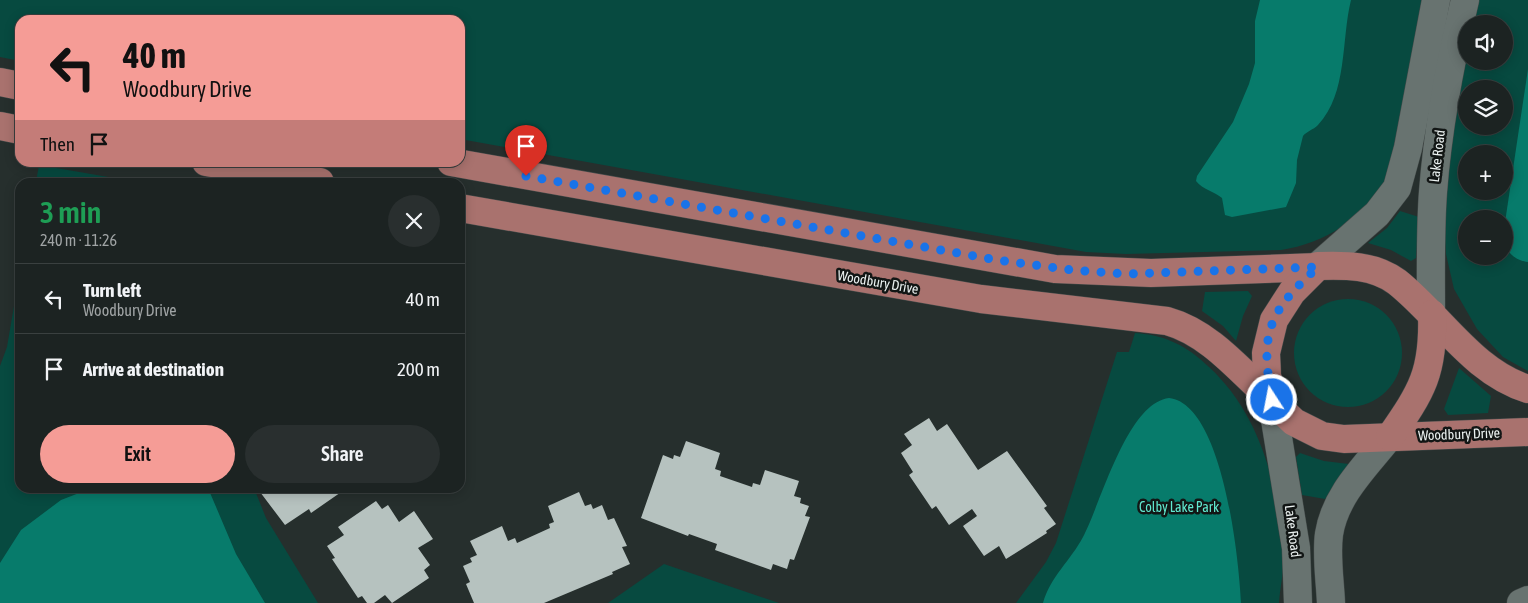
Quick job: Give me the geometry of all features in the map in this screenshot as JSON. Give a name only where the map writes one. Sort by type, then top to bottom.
[{"type":"main road","points":[[0,82],[15,85]]},
{"type":"main road","points":[[0,126],[15,129]]},
{"type":"main road","points":[[465,164],[1055,268],[1106,273],[1151,274],[1352,266],[1386,275],[1408,290],[1486,366],[1508,382],[1528,390]]},
{"type":"main road","points":[[234,167],[297,178]]},
{"type":"main road","name":"Woodbury Drive","points":[[465,209],[981,299],[1167,321],[1185,327],[1202,338],[1272,401]]},
{"type":"main road","points":[[1318,267],[1287,298],[1271,328],[1266,361],[1272,401],[1299,426],[1322,436],[1344,439],[1390,437],[1414,402],[1426,378],[1432,348],[1432,314]]},
{"type":"main road","name":"Woodbury Drive","points":[[1390,437],[1528,432]]},
{"type":"street","name":"Lake Road","points":[[1318,267],[1377,214],[1397,188],[1408,148],[1436,0]]},
{"type":"street","name":"Lake Road","points":[[1432,314],[1432,221],[1435,167],[1450,66],[1464,0]]},
{"type":"street","name":"Lake Road","points":[[1272,401],[1296,548],[1298,603]]},
{"type":"street","points":[[1331,603],[1329,546],[1334,515],[1343,496],[1390,437]]},
{"type":"street","points":[[1521,603],[1528,600]]},
{"type":"green space","points":[[0,0],[1422,0],[1412,64],[1389,175],[1370,203],[1344,226],[1313,242],[1281,250],[1126,254],[1086,252],[465,140],[465,15],[15,15],[15,60],[0,57]]},
{"type":"green space","points":[[1475,0],[1528,0],[1528,371],[1503,357],[1477,329],[1454,289],[1446,254],[1443,218],[1454,104],[1458,81],[1458,135],[1513,135],[1513,80],[1458,80],[1460,70],[1513,70],[1513,15],[1471,15]]},
{"type":"green space","points":[[39,167],[51,167],[114,178],[37,178]]},
{"type":"green space","points":[[1400,211],[1419,217],[1416,258],[1411,261],[1391,250],[1368,243],[1387,228]]},
{"type":"green space","points":[[1248,291],[1252,296],[1243,316],[1236,341],[1223,326],[1202,311],[1205,292]]},
{"type":"green space","points":[[1348,299],[1369,303],[1386,315],[1398,332],[1402,353],[1398,374],[1386,391],[1369,403],[1348,407],[1327,403],[1310,391],[1298,374],[1294,353],[1298,332],[1310,315],[1327,303]]},
{"type":"green space","points":[[15,300],[15,493],[256,493],[266,518],[318,603],[0,603],[0,366],[7,347]]},
{"type":"green space","name":"Colby Lake Park","points":[[1135,333],[1166,339],[1193,353],[1227,386],[1253,428],[1271,475],[1281,525],[1284,556],[1279,603],[1016,603],[1046,562],[1056,543],[1117,352],[1129,352]]},
{"type":"green space","points":[[1459,368],[1491,396],[1488,413],[1448,415],[1444,409]]},
{"type":"green space","points":[[1300,453],[1324,461],[1349,464],[1325,499],[1302,495],[1296,457]]},
{"type":"green space","points":[[664,564],[779,603],[608,603]]},
{"type":"shaded area","points":[[1260,0],[1351,0],[1342,66],[1334,98],[1328,112],[1318,125],[1303,136],[1297,160],[1296,183],[1286,207],[1232,217],[1225,215],[1222,198],[1196,181],[1197,176],[1233,122],[1249,84],[1255,63],[1255,21]]},
{"type":"shaded area","points":[[1528,69],[1528,262],[1513,256],[1513,210],[1507,210],[1508,200],[1513,200],[1513,169]]},
{"type":"shaded area","points":[[1169,398],[1188,407],[1203,426],[1215,454],[1232,520],[1241,603],[1043,603],[1051,585],[1083,537],[1128,435],[1140,417],[1154,404]]},
{"type":"shaded area","points":[[79,493],[210,493],[236,554],[265,603],[0,603],[0,563],[21,530],[61,500]]},
{"type":"building","points":[[929,418],[937,431],[947,424],[978,470],[1007,451],[1047,506],[1044,508],[1056,524],[1046,531],[1047,533],[1006,559],[999,546],[984,556],[963,526],[977,516],[972,509],[949,525],[936,506],[932,509],[909,475],[913,472],[901,453],[912,445],[904,434]]},
{"type":"building","points":[[686,441],[720,453],[715,469],[721,471],[720,476],[752,487],[753,483],[760,485],[765,470],[799,481],[794,496],[801,498],[800,503],[809,506],[805,516],[810,517],[794,560],[790,559],[787,569],[773,564],[771,570],[715,550],[717,544],[689,534],[688,536],[641,518],[663,455],[673,459],[674,455],[680,457]]},
{"type":"building","points":[[579,492],[585,506],[591,504],[593,509],[602,505],[608,520],[614,518],[627,546],[622,547],[630,564],[612,572],[613,574],[544,603],[474,603],[466,584],[470,582],[463,566],[472,562],[470,558],[477,555],[470,541],[502,526],[508,541],[515,538],[517,543],[550,528],[549,524],[554,522],[548,506]]},
{"type":"building","points":[[261,493],[340,493],[311,513],[309,509],[285,525]]},
{"type":"building","points":[[376,501],[382,509],[388,505],[399,522],[414,511],[433,539],[418,548],[430,565],[424,570],[429,578],[392,603],[385,595],[374,603],[367,603],[362,596],[358,598],[332,559],[335,558],[327,546],[344,535],[338,527]]},
{"type":"route","points":[[526,176],[997,260],[1072,270],[1126,274],[1318,267],[1287,298],[1271,328],[1267,344],[1266,361],[1272,400]]}]
